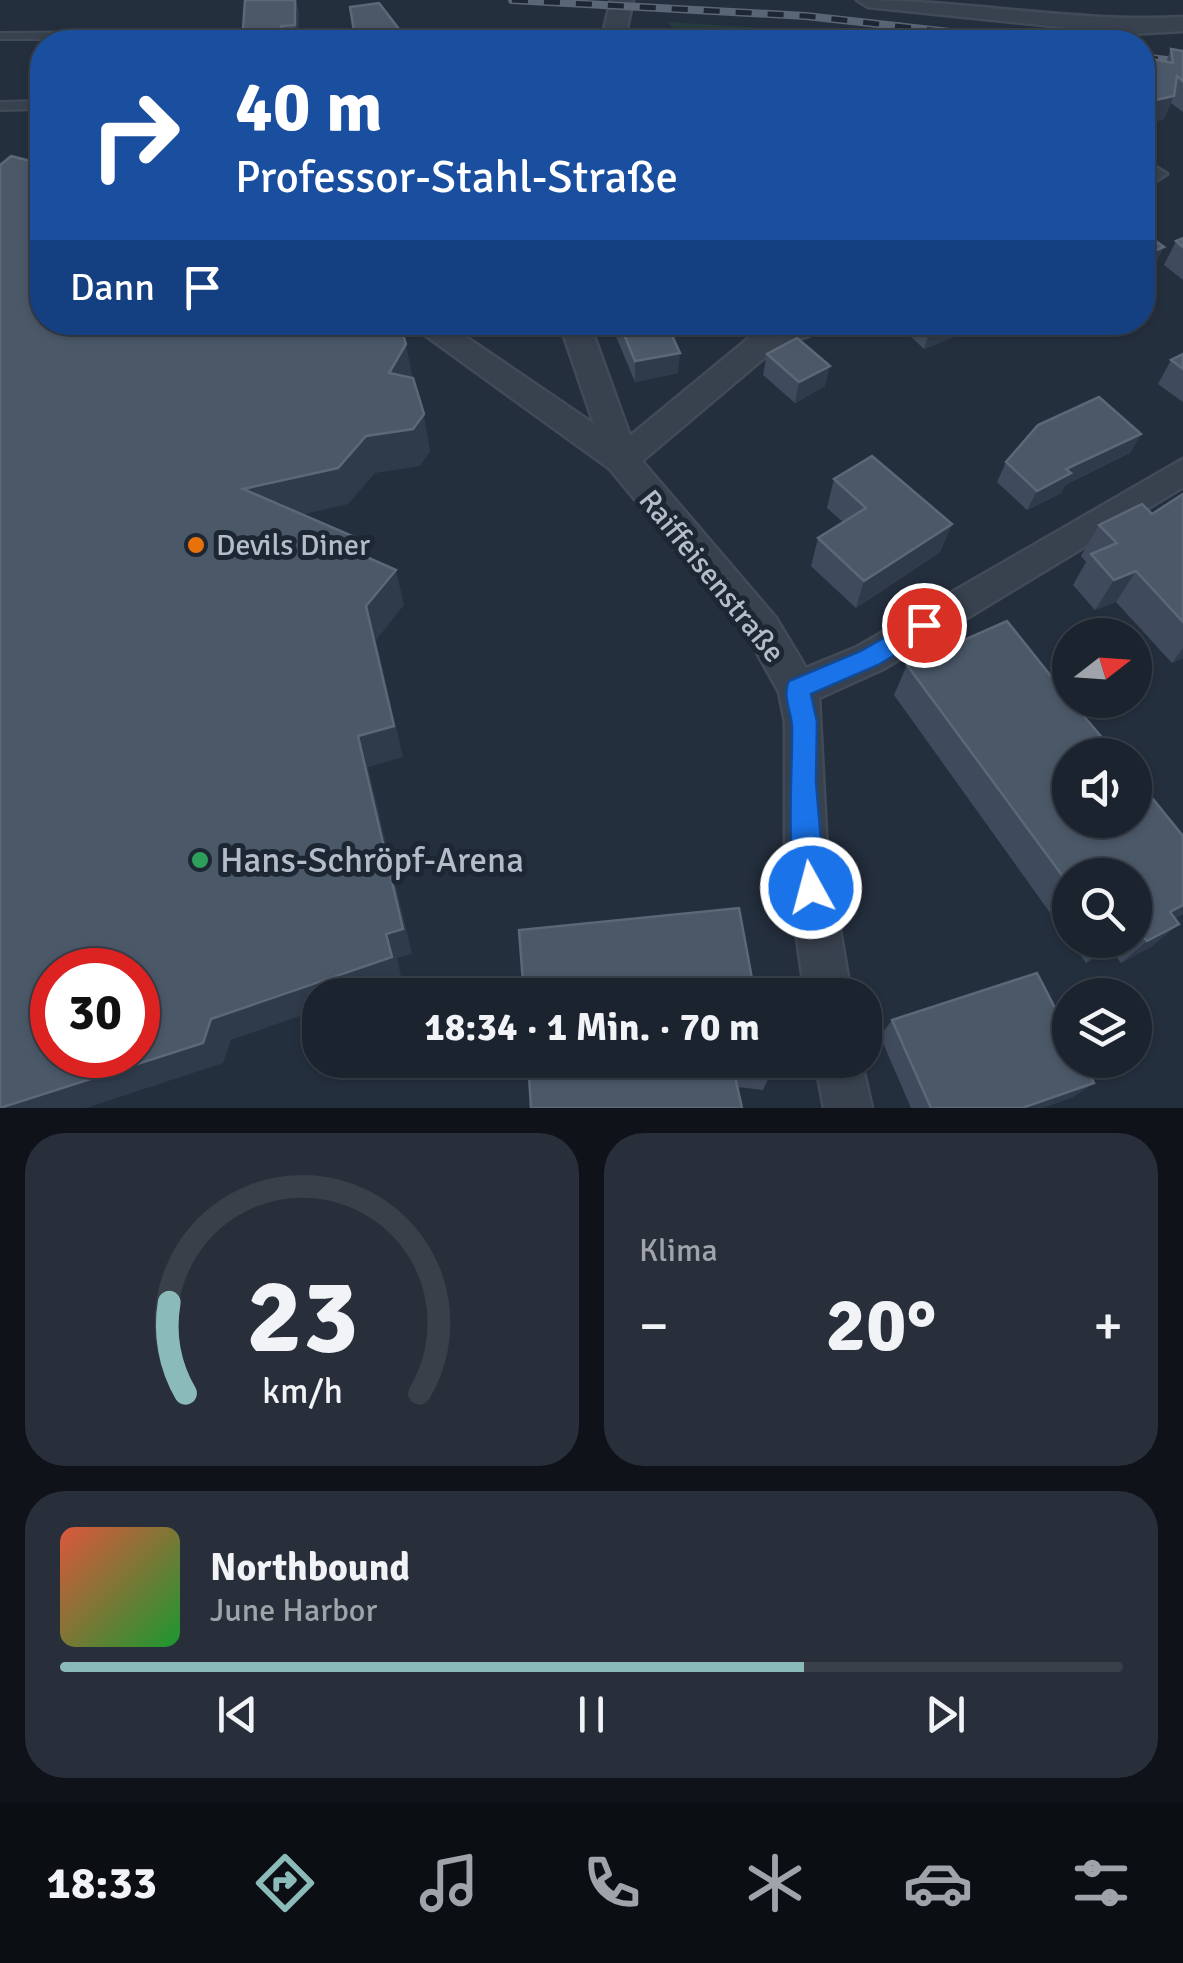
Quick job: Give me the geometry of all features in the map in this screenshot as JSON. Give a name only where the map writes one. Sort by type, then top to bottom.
[{"type":"street","points":[[616,30],[622,0]]},
{"type":"street","points":[[868,0],[1128,27],[1183,24]]},
{"type":"street","name":"Raiffeisenstraße","points":[[441,335],[622,460],[762,630],[798,688],[804,722],[806,853],[825,978]]},
{"type":"street","points":[[580,335],[622,460],[766,340],[780,335]]},
{"type":"street","points":[[798,688],[870,658],[1183,471]]},
{"type":"street","points":[[842,1078],[848,1108]]},
{"type":"lane","points":[[0,36],[30,36]]},
{"type":"lane","points":[[0,106],[30,105]]},
{"type":"green space","points":[[668,22],[797,30],[675,30]]},
{"type":"building","points":[[245,0],[295,0],[295,25],[281,26],[283,30],[243,29]]},
{"type":"building","points":[[379,3],[400,30],[354,30],[350,7]]},
{"type":"building","points":[[1171,49],[1183,51],[1183,81],[1177,76],[1174,96],[1155,100],[1155,60],[1173,63]]},
{"type":"building","points":[[11,156],[30,161],[30,335],[403,335],[406,344],[389,373],[413,378],[424,414],[413,429],[366,436],[338,468],[243,489],[364,541],[362,555],[396,570],[366,606],[394,726],[358,736],[403,929],[386,934],[392,957],[331,978],[302,978],[302,988],[211,1019],[203,1043],[160,1057],[160,948],[30,948],[30,1078],[94,1078],[0,1108],[0,165]]},
{"type":"building","points":[[624,335],[672,335],[680,353],[635,361]]},
{"type":"building","points":[[797,338],[830,366],[799,382],[767,354]]},
{"type":"building","points":[[1183,354],[1183,369],[1171,360]]},
{"type":"building","points":[[1099,397],[1141,434],[1066,469],[1071,473],[1037,491],[1006,462],[1038,425]]},
{"type":"building","points":[[872,456],[952,524],[864,581],[818,538],[866,508],[834,479]]},
{"type":"building","points":[[1183,494],[1183,622],[1136,571],[1114,580],[1091,554],[1117,543],[1099,525],[1142,504],[1152,514]]},
{"type":"building","points":[[1007,621],[1052,677],[1052,718],[1085,718],[1102,738],[1052,738],[1052,838],[1152,838],[1152,798],[1183,836],[1183,905],[1170,912],[1179,924],[1152,938],[1152,858],[1052,858],[1052,862],[907,665]]},
{"type":"building","points":[[739,908],[752,978],[523,978],[519,930]]},
{"type":"building","points":[[1037,973],[1052,1002],[1052,1078],[1091,1078],[1094,1083],[1022,1108],[931,1108],[892,1020]]},
{"type":"building","points":[[529,1078],[735,1078],[742,1108],[531,1108]]},
{"type":"railway","points":[[512,0],[806,16],[932,30]]},
{"type":"railway","points":[[1155,59],[1183,62]]},
{"type":"place","name":"Devils Diner","points":[[196,545]]},
{"type":"place","name":"Hans-Schröpf-Arena","points":[[200,860]]},
{"type":"route","points":[[811,888],[803,782],[804,722],[798,688],[870,658],[924,625]]}]
